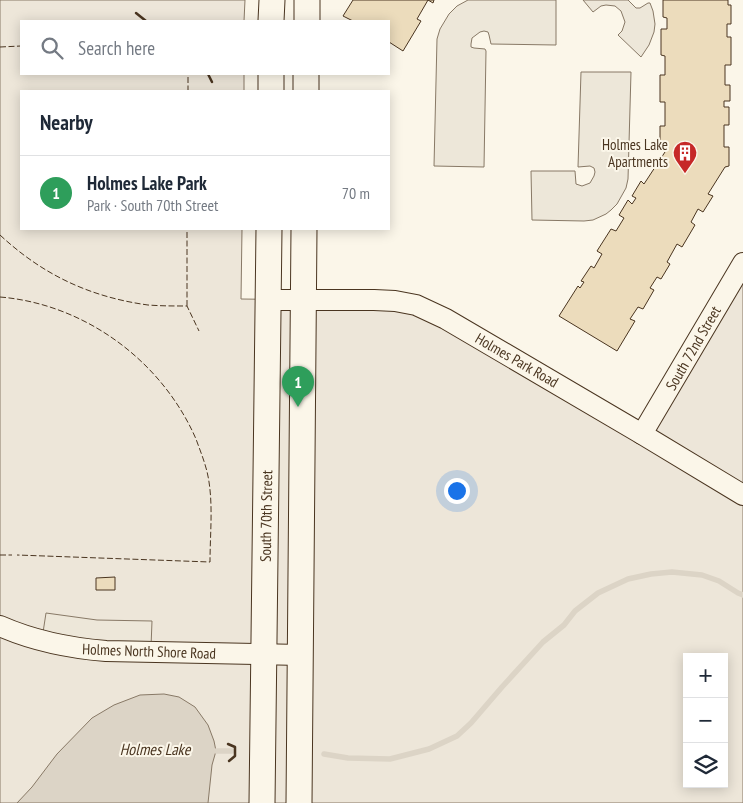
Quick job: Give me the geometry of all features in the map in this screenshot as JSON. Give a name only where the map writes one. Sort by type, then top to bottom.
[{"type":"main road","points":[[271,20],[272,0]]},
{"type":"main road","points":[[307,0],[307,20]]},
{"type":"main road","points":[[270,90],[271,75]]},
{"type":"main road","points":[[306,75],[306,90]]},
{"type":"main road","name":"South 70th Street","points":[[262,803],[269,230]]},
{"type":"main road","points":[[299,803],[304,230]]},
{"type":"street","name":"South 72nd Street","points":[[642,434],[743,262]]},
{"type":"street","name":"Holmes Park Road","points":[[268,300],[384,300],[408,303],[425,308],[743,495]]},
{"type":"street","name":"Holmes North Shore Road","points":[[0,626],[39,640],[71,647],[106,650],[301,655]]},
{"type":"shaded area","points":[[0,0],[245,0],[244,20],[20,20],[20,75],[244,75],[244,90],[20,90],[20,230],[242,230],[241,299],[395,301],[642,434],[743,267],[743,803],[0,803]]},
{"type":"shaded area","points":[[468,0],[556,0],[556,45],[491,44],[488,32],[484,31],[472,38],[471,47],[485,49],[486,51],[484,167],[434,166],[437,39],[440,29],[449,14],[457,6]]},
{"type":"shaded area","points":[[583,0],[628,0],[636,8],[650,3],[655,24],[654,32],[649,45],[641,57],[618,35],[622,31],[625,22],[621,11],[615,6],[606,5],[593,12]]},
{"type":"shaded area","points":[[581,72],[631,72],[628,179],[626,188],[617,204],[611,210],[593,220],[532,220],[531,171],[575,171],[576,184],[582,186],[590,183],[594,176],[594,168],[590,166],[578,167]]},
{"type":"shaded area","points":[[46,613],[97,620],[152,621],[151,647],[42,639]]},
{"type":"water","name":"Holmes Lake","points":[[164,694],[179,697],[195,707],[208,725],[216,751],[212,765],[208,803],[17,803],[32,787],[57,754],[92,718],[114,705],[140,695]]},
{"type":"building","points":[[353,0],[428,0],[417,19],[421,21],[403,51],[390,43],[390,20],[351,20],[343,16]]},
{"type":"building","name":"Holmes Lake Apartments","points":[[663,0],[728,0],[728,5],[731,5],[731,24],[727,24],[727,37],[731,37],[731,65],[725,65],[725,85],[730,85],[730,101],[724,101],[724,107],[729,107],[729,125],[724,125],[724,147],[729,147],[729,166],[725,167],[708,194],[713,196],[703,212],[698,209],[691,222],[695,225],[682,247],[677,244],[667,262],[670,264],[661,279],[657,277],[650,288],[654,290],[643,309],[638,307],[630,319],[635,321],[617,351],[559,316],[578,286],[580,288],[584,282],[581,281],[591,266],[594,268],[602,254],[597,251],[611,229],[616,231],[624,218],[619,215],[628,200],[632,204],[636,198],[632,196],[641,181],[644,184],[665,152],[665,145],[660,145],[660,126],[665,126],[665,102],[660,102],[660,75],[665,75],[665,56],[661,55],[661,29],[667,29],[667,18],[663,17]]},
{"type":"building","points":[[115,577],[115,590],[96,590],[96,578]]},
{"type":"waterway","points":[[324,754],[348,758],[390,759],[429,749],[457,736],[471,723],[543,642],[564,625],[575,611],[598,593],[628,579],[672,572],[702,575],[719,581],[743,595]]},
{"type":"waterway","points":[[216,751],[232,751]]},
{"type":"fence","points":[[0,47],[20,46]]},
{"type":"fence","points":[[188,77],[188,90]]},
{"type":"fence","points":[[187,230],[187,306]]},
{"type":"fence","points":[[0,235],[33,262],[50,273],[87,290],[148,305],[187,306],[199,331]]},
{"type":"fence","points":[[0,297],[31,302],[62,311],[90,324],[117,341],[141,362],[163,385],[181,411],[196,439],[207,471],[210,492],[210,562],[17,555]]},
{"type":"fence","points":[[0,555],[12,555]]},
{"type":"wall","points":[[136,13],[145,20]]},
{"type":"wall","points":[[208,75],[212,82]]},
{"type":"wall","points":[[228,744],[235,747],[235,756],[229,761]]},
{"type":"place","name":"Holmes Lake Apartments","points":[[685,174]]},
{"type":"place","name":"Holmes Lake Park","points":[[298,407]]}]
